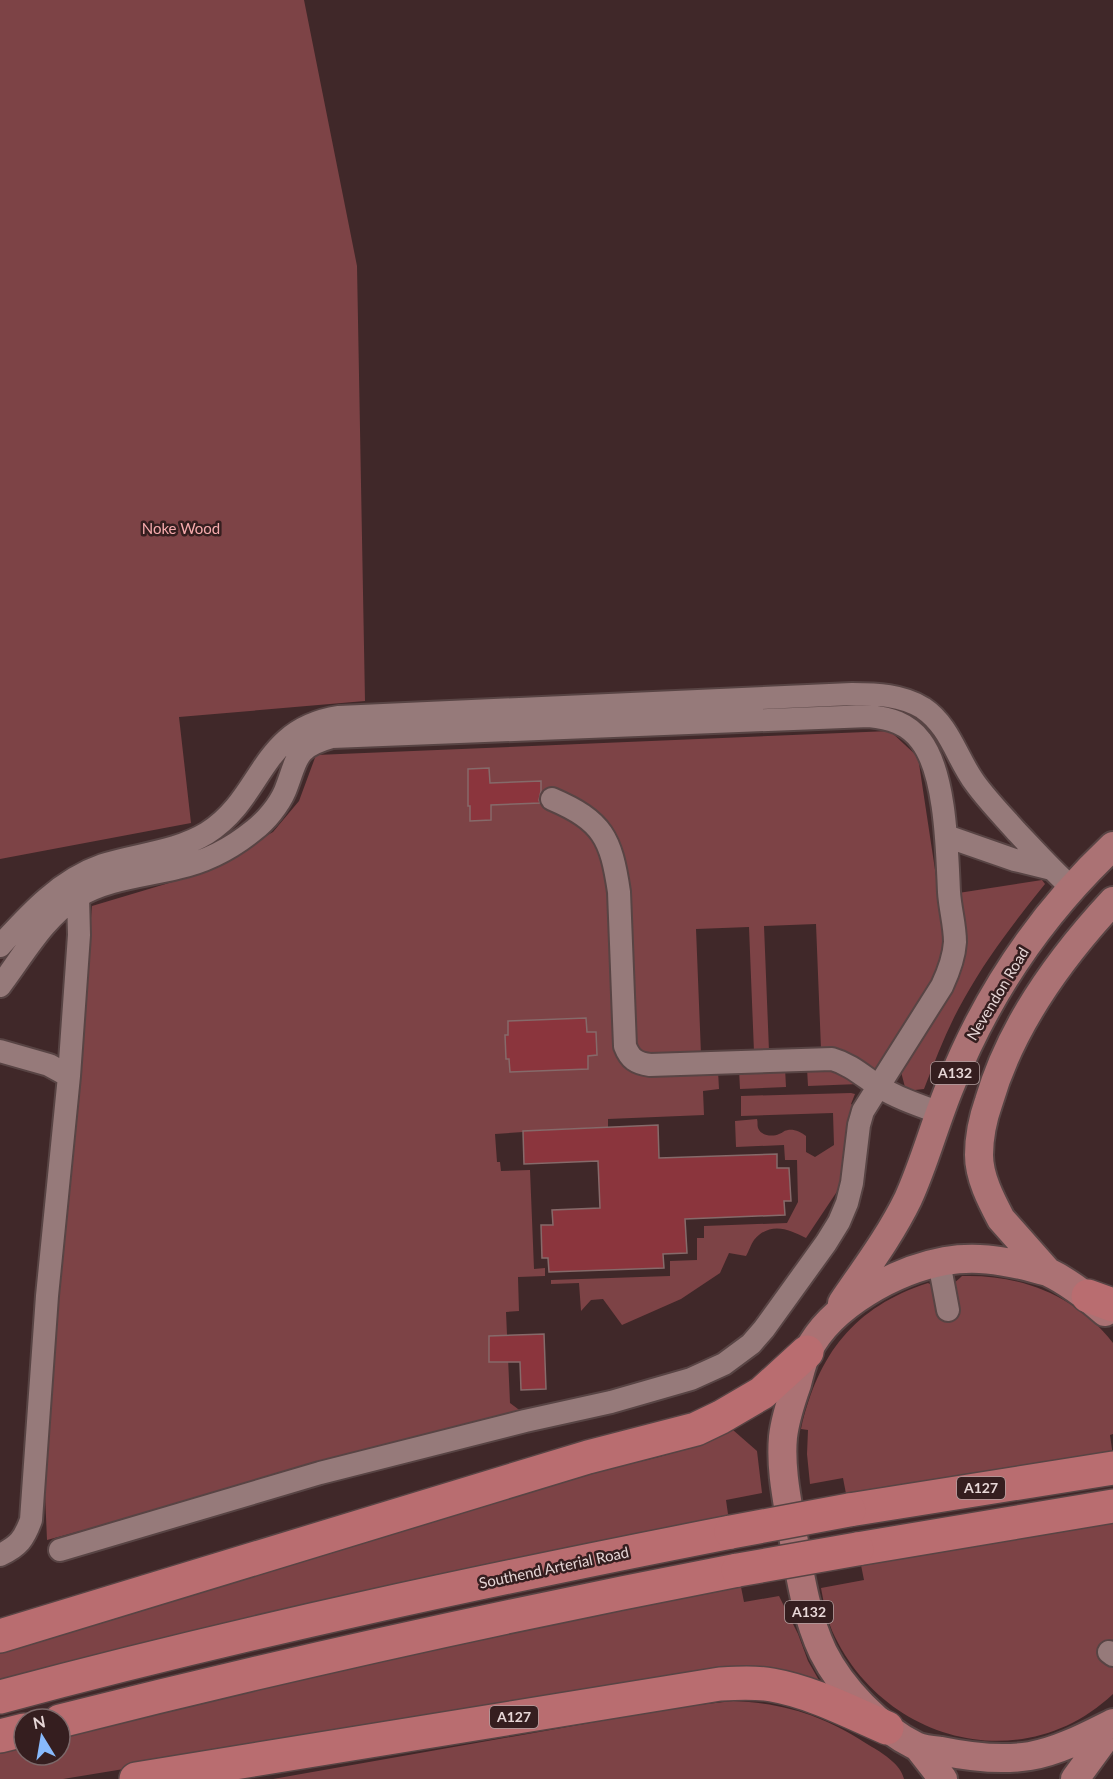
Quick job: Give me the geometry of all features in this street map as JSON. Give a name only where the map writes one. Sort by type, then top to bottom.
[{"type":"highway","points":[[0,1636],[588,1457],[696,1429],[762,1393],[807,1352]]},
{"type":"highway","name":"Southend Arterial Road","points":[[0,1696],[247,1635],[479,1583],[849,1510],[1113,1468]]},
{"type":"highway","points":[[72,1718],[251,1673],[511,1616],[738,1570],[1113,1506]]},
{"type":"highway","name":"A127","points":[[136,1779],[720,1684],[773,1685],[796,1691],[821,1699],[887,1728]]},
{"type":"main road","name":"Nevendon Road","points":[[831,1320],[897,1220],[920,1170],[939,1113],[966,1049],[993,996],[1032,937],[1062,879],[1113,846]]},
{"type":"main road","name":"A132","points":[[1048,1272],[1001,1219],[982,1175],[979,1156],[980,1137],[997,1073],[1015,1036],[1049,978],[1085,931],[1113,901]]},
{"type":"main road","name":"A132","points":[[943,1779],[918,1747],[887,1728],[858,1701],[833,1670],[809,1613],[783,1474],[783,1436],[807,1352],[831,1320],[856,1299],[908,1270],[956,1259],[999,1260],[1048,1272],[1100,1300],[1113,1320]]},
{"type":"main road","name":"A132","points":[[918,1747],[977,1757],[1030,1756],[1068,1744],[1113,1725]]},
{"type":"main road","name":"A132","points":[[1075,1779],[1113,1725]]},
{"type":"lane","points":[[0,946],[42,902],[79,875],[112,863],[184,843],[206,833],[221,822],[236,805],[278,747],[291,734],[322,719],[339,717],[852,694],[895,697],[925,709],[941,725],[979,789],[1062,879]]},
{"type":"lane","points":[[0,986],[47,923],[63,906],[78,896],[116,881],[180,868],[200,861],[231,846],[256,829],[284,793],[299,754],[308,746],[332,737],[853,716],[883,717],[904,725],[913,732],[928,752],[939,785],[955,941],[950,970],[863,1111],[859,1125],[852,1183],[839,1222],[751,1344],[724,1364],[691,1379],[611,1402],[525,1421],[320,1473],[60,1550]]},
{"type":"lane","points":[[552,799],[574,808],[589,818],[601,832],[610,849],[619,892],[625,1046],[635,1062],[650,1065],[832,1059],[846,1064],[902,1099],[939,1113]]},
{"type":"lane","points":[[946,836],[1062,879]]},
{"type":"lane","points":[[0,1555],[13,1549],[25,1537],[31,1520],[46,1307],[69,1076],[79,934],[78,896]]},
{"type":"lane","points":[[0,1051],[49,1065],[69,1076]]},
{"type":"lane","points":[[939,1262],[948,1310]]},
{"type":"green space","name":"Noke Wood","points":[[0,0],[304,0],[357,266],[365,701],[179,717],[191,823],[0,859]]},
{"type":"green space","points":[[890,731],[918,757],[939,896],[1042,880],[1045,884],[974,982],[948,1031],[924,1089],[906,1091],[900,1068],[870,1069],[845,1051],[821,1049],[816,924],[764,926],[769,1051],[754,1052],[749,927],[696,929],[701,1054],[718,1071],[719,1089],[703,1091],[704,1115],[608,1119],[608,1127],[495,1134],[497,1162],[500,1162],[501,1171],[530,1170],[534,1269],[545,1268],[545,1276],[518,1277],[519,1311],[506,1312],[510,1403],[522,1412],[47,1540],[44,1470],[49,1389],[68,1198],[92,906],[199,874],[273,832],[299,801],[316,755]]},
{"type":"green space","points":[[828,1067],[859,1084],[808,1086],[807,1068]]},
{"type":"green space","points":[[785,1068],[786,1087],[740,1089],[739,1070]]},
{"type":"green space","points":[[855,1094],[851,1104],[856,1107],[838,1190],[806,1238],[786,1230],[766,1230],[754,1240],[746,1256],[729,1253],[720,1273],[681,1299],[622,1325],[603,1299],[591,1300],[581,1311],[579,1283],[551,1284],[551,1280],[670,1276],[670,1261],[697,1260],[697,1238],[704,1238],[704,1226],[787,1223],[798,1202],[797,1160],[785,1160],[784,1145],[736,1147],[735,1121],[757,1119],[760,1131],[771,1136],[788,1130],[800,1132],[806,1136],[806,1152],[815,1157],[834,1145],[833,1113],[741,1116],[741,1096]]},
{"type":"green space","points":[[962,1276],[1005,1279],[1046,1291],[1082,1312],[1113,1343],[1113,1434],[1110,1435],[1113,1456],[847,1499],[843,1478],[810,1484],[807,1454],[808,1430],[801,1429],[808,1402],[829,1356],[843,1337],[879,1305],[928,1283],[946,1287]]},
{"type":"green space","points":[[733,1430],[757,1451],[762,1493],[726,1500],[729,1521],[0,1685],[0,1649],[588,1472],[644,1461],[679,1451]]},
{"type":"green space","points":[[1113,1519],[1113,1694],[1078,1720],[1039,1735],[1000,1741],[960,1737],[922,1724],[888,1702],[858,1673],[830,1625],[821,1588],[864,1580],[860,1560]]},
{"type":"green space","points":[[740,1582],[744,1602],[779,1596],[820,1682],[701,1674],[63,1779],[0,1779],[0,1749],[12,1746],[12,1767],[72,1767],[72,1731],[143,1713]]},
{"type":"green space","points":[[733,1701],[753,1702],[789,1709],[839,1727],[887,1757],[896,1765],[904,1779],[273,1779],[680,1707]]},
{"type":"building","points":[[489,768],[490,783],[541,781],[540,803],[491,805],[491,820],[470,821],[468,769]]},
{"type":"building","points":[[586,1018],[587,1032],[596,1032],[597,1055],[588,1056],[588,1069],[510,1072],[509,1059],[506,1059],[505,1035],[508,1035],[508,1021]]},
{"type":"building","points":[[658,1125],[659,1158],[777,1154],[777,1168],[789,1168],[791,1201],[784,1201],[785,1215],[685,1219],[687,1253],[663,1254],[664,1268],[549,1272],[548,1258],[542,1258],[541,1225],[553,1225],[552,1210],[600,1208],[598,1161],[524,1164],[523,1131]]},
{"type":"building","points":[[544,1334],[546,1389],[521,1390],[520,1362],[489,1362],[489,1336]]}]
